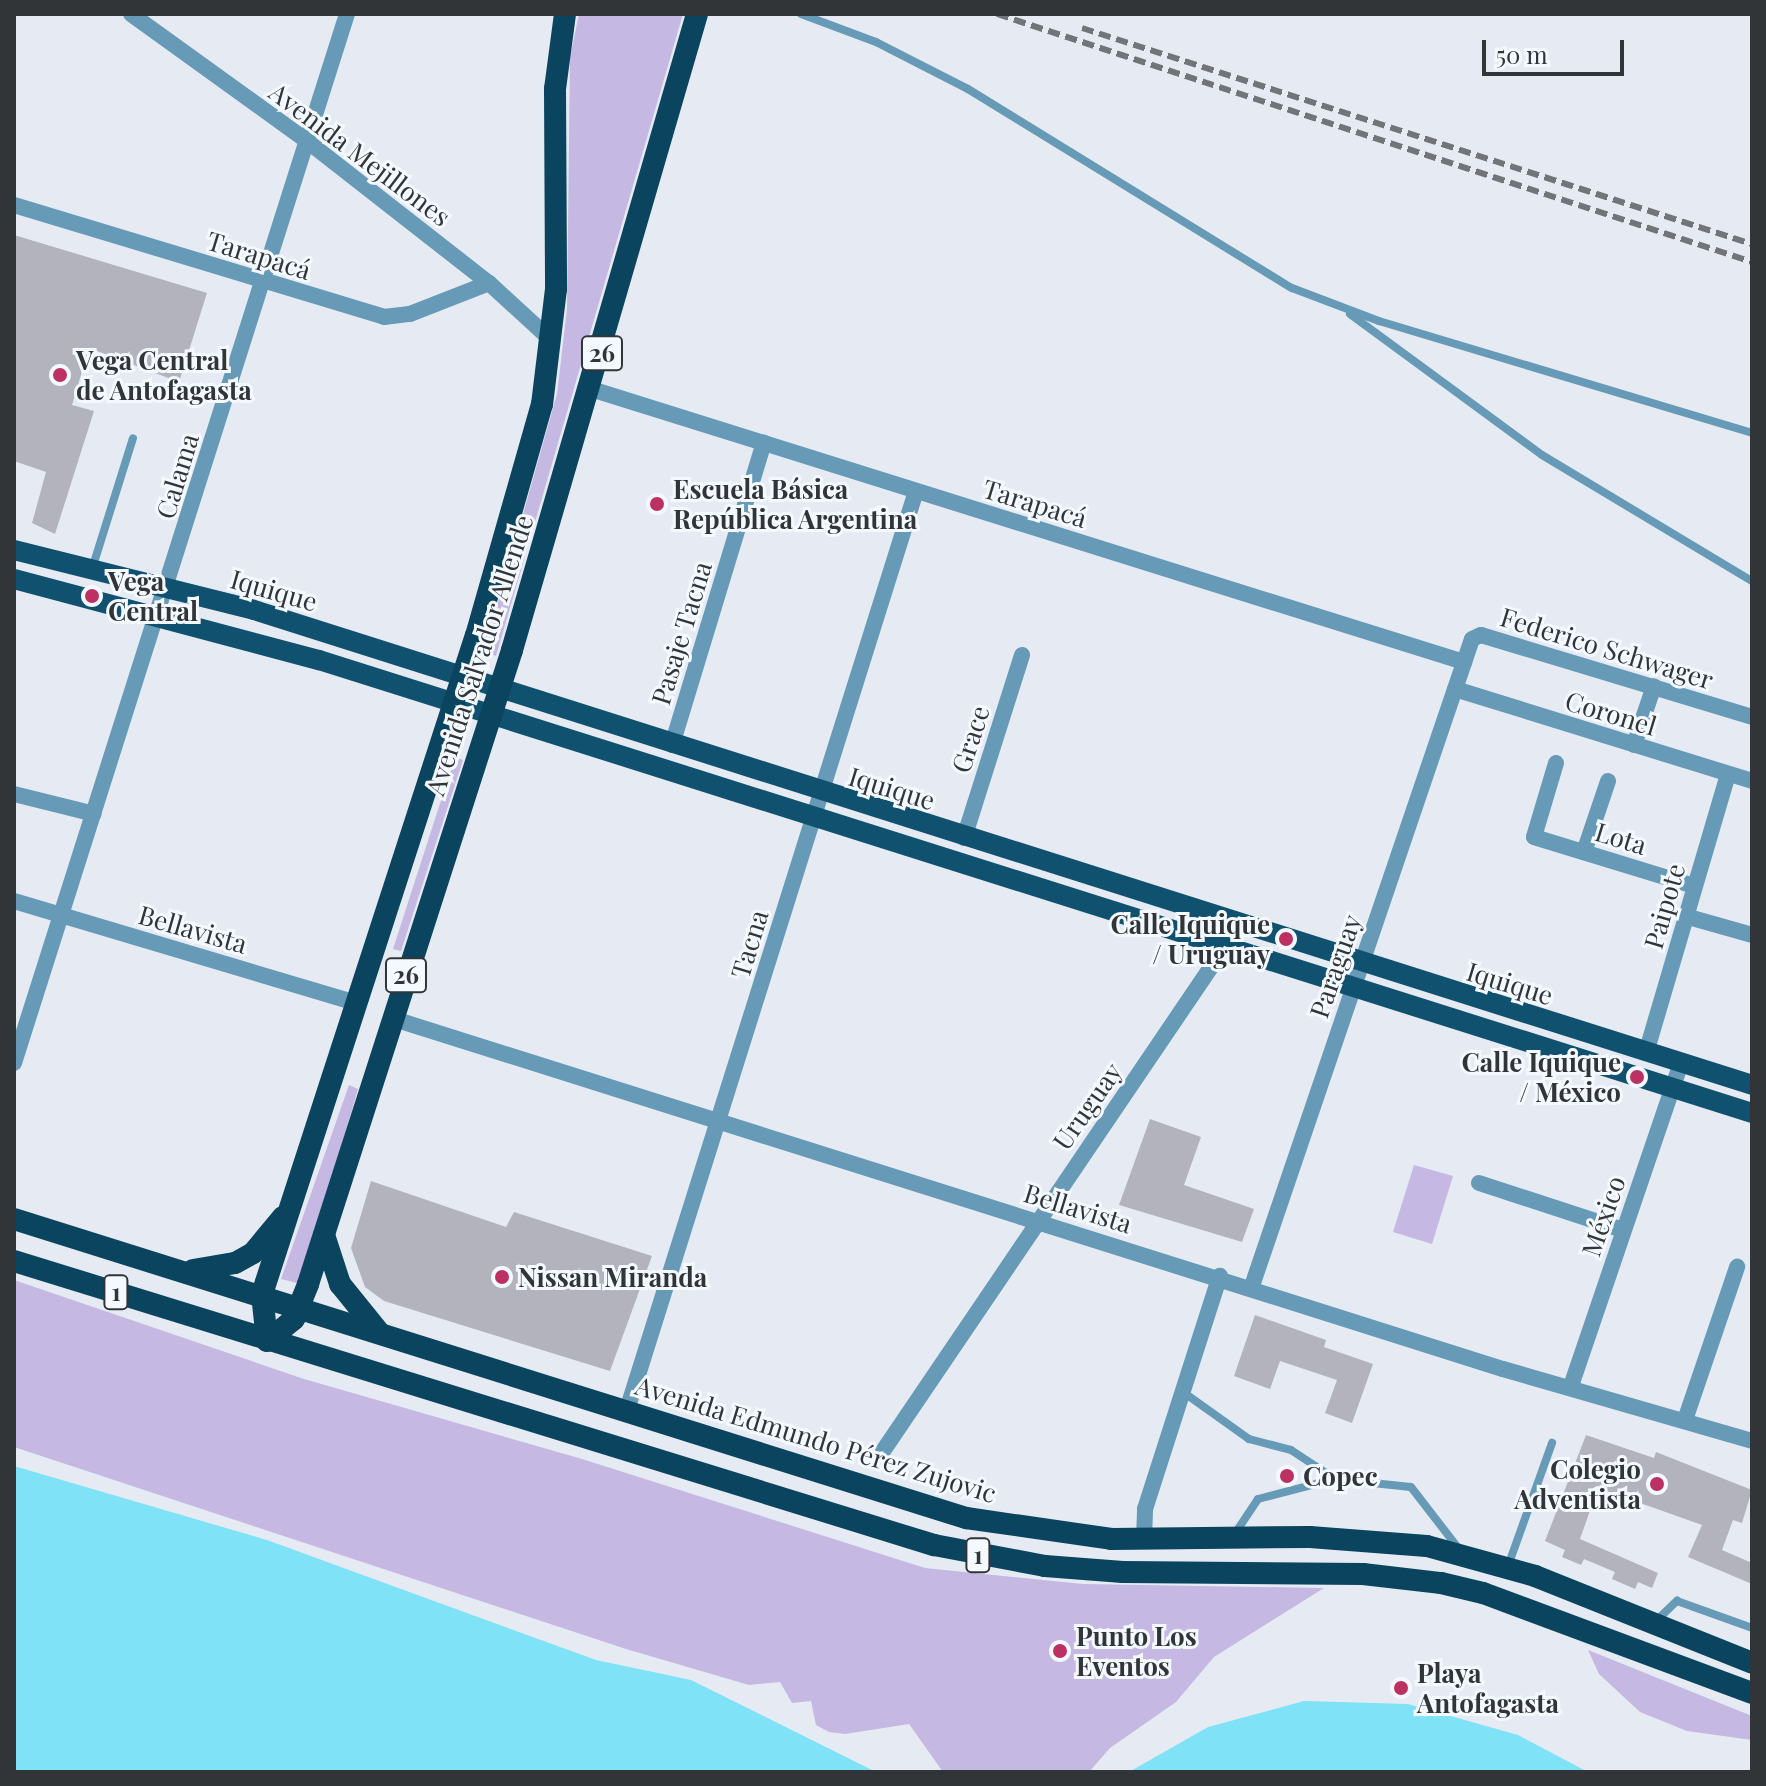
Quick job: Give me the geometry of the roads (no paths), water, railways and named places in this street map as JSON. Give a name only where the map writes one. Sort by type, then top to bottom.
[{"type":"highway","name":"Avenida Salvador Allende","points":[[262,1294],[454,704],[526,469],[552,341],[555,102],[565,14]]},
{"type":"highway","name":"Avenida Salvador Allende","points":[[300,1308],[499,689],[591,389],[697,14]]},
{"type":"highway","points":[[184,1270],[235,1263],[253,1253],[295,1195]]},
{"type":"highway","name":"Avenida Edmundo Pérez Zujovic","points":[[14,1219],[262,1294],[966,1518],[1047,1533],[1144,1540],[1361,1539],[1463,1553],[1508,1566],[1752,1663]]},
{"type":"highway","points":[[324,1235],[340,1284],[382,1334]]},
{"type":"highway","name":"1","points":[[14,1261],[948,1548],[1045,1566],[1123,1572],[1363,1574],[1441,1583],[1483,1593],[1752,1693]]},
{"type":"highway","points":[[262,1294],[267,1341]]},
{"type":"highway","points":[[267,1341],[300,1308]]},
{"type":"main road","name":"Iquique","points":[[14,550],[254,610],[821,793],[1752,1085]]},
{"type":"main road","name":"Iquique","points":[[14,579],[159,614],[490,715],[1752,1113]]},
{"type":"street","name":"Avenida Mejillones","points":[[131,14],[307,141],[489,283],[552,341]]},
{"type":"street","name":"Calama","points":[[14,1063],[168,588],[347,14]]},
{"type":"street","name":"Tarapacá","points":[[14,205],[384,317],[410,314],[489,283]]},
{"type":"street","name":"Tarapacá","points":[[591,389],[1464,662]]},
{"type":"street","name":"Pasaje Tacna","points":[[672,745],[764,443]]},
{"type":"street","name":"Tacna","points":[[627,1410],[916,491]]},
{"type":"street","name":"Federico Schwager","points":[[1464,662],[1472,639],[1481,635],[1752,717]]},
{"type":"street","name":"Grace","points":[[964,838],[1022,655]]},
{"type":"street","name":"Paraguay","points":[[1252,1286],[1464,662]]},
{"type":"street","points":[[1634,745],[1654,686]]},
{"type":"street","name":"Coronel","points":[[1455,689],[1752,781]]},
{"type":"street","name":"Lota","points":[[1556,763],[1534,837],[1694,886]]},
{"type":"street","name":"Paipote","points":[[1646,1053],[1728,774]]},
{"type":"street","points":[[1584,852],[1608,781]]},
{"type":"street","points":[[14,794],[94,814]]},
{"type":"street","name":"Bellavista","points":[[14,901],[357,1003]]},
{"type":"street","points":[[1685,916],[1752,935]]},
{"type":"street","name":"Uruguay","points":[[883,1451],[1224,948]]},
{"type":"street","name":"Bellavista","points":[[391,1018],[717,1123],[1252,1286],[1503,1369],[1571,1386],[1752,1441]]},
{"type":"street","name":"México","points":[[1571,1386],[1681,1063]]},
{"type":"street","points":[[1479,1183],[1623,1230]]},
{"type":"street","points":[[1685,1420],[1737,1267]]},
{"type":"street","points":[[1144,1540],[1145,1509],[1220,1276]]},
{"type":"lane","points":[[801,14],[876,42],[968,89],[1292,288],[1340,306],[1752,433]]},
{"type":"lane","points":[[1340,306],[1542,455],[1752,581]]},
{"type":"lane","points":[[92,570],[133,438]]},
{"type":"lane","points":[[1183,1392],[1249,1439],[1291,1450],[1335,1479]]},
{"type":"lane","points":[[1508,1566],[1552,1443]]},
{"type":"lane","points":[[1231,1539],[1258,1499],[1335,1479],[1411,1487],[1463,1553]]},
{"type":"lane","points":[[1655,1622],[1677,1601],[1752,1628]]},
{"type":"water","points":[[14,1466],[267,1540],[596,1660],[691,1680],[876,1772],[14,1772]]},
{"type":"water","points":[[1304,1701],[1408,1704],[1518,1735],[1588,1772],[1129,1772],[1208,1727]]},
{"type":"railway","points":[[997,14],[1752,262]]},
{"type":"railway","points":[[1082,28],[1752,244]]},
{"type":"place","name":"Vega Central de Antofagasta","points":[[60,375]]},
{"type":"place","name":"Escuela Básica República Argentina","points":[[657,504]]},
{"type":"place","name":"Vega Central","points":[[92,596]]},
{"type":"place","name":"Calle Iquique / Uruguay","points":[[1286,939]]},
{"type":"place","name":"Calle Iquique / México","points":[[1637,1077]]},
{"type":"place","name":"Nissan Miranda","points":[[502,1277]]},
{"type":"place","name":"Copec","points":[[1287,1476]]},
{"type":"place","name":"Colegio Adventista","points":[[1657,1484]]},
{"type":"place","name":"Punto Los Eventos","points":[[1060,1651]]},
{"type":"place","name":"Playa Antofagasta","points":[[1401,1688]]}]
